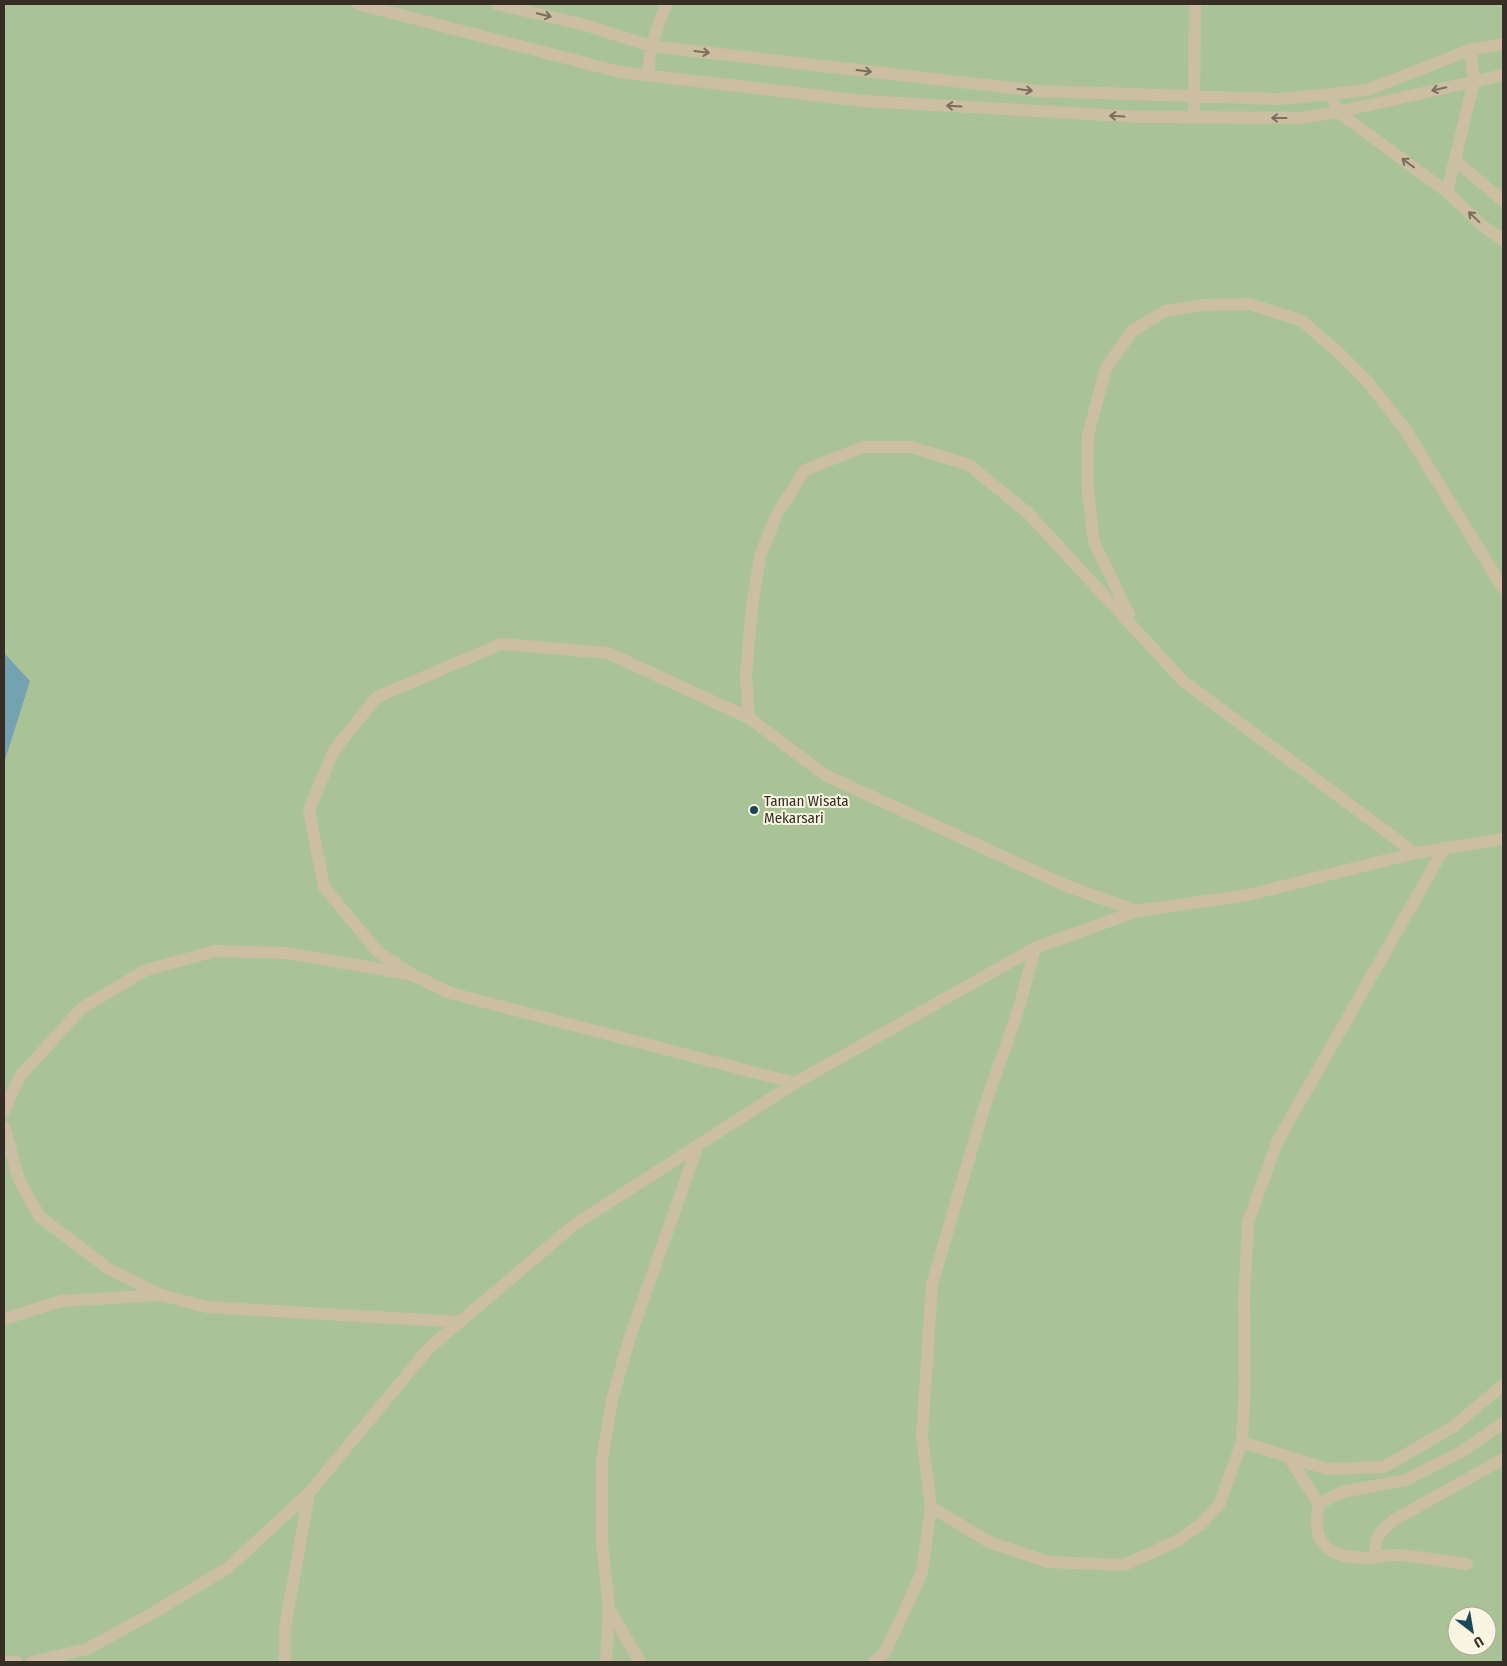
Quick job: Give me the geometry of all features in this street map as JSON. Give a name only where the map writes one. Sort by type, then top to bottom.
[{"type":"lane","points":[[358,4],[620,72],[864,101],[1142,117],[1301,118],[1338,112],[1503,75]]},
{"type":"lane","points":[[497,4],[585,25],[651,46],[1038,91],[1278,99],[1330,94],[1367,90],[1470,50],[1503,44]]},
{"type":"lane","points":[[648,76],[651,46],[666,4]]},
{"type":"lane","points":[[1194,117],[1195,4]]},
{"type":"lane","points":[[1447,192],[1474,81],[1470,50]]},
{"type":"lane","points":[[1330,94],[1338,112],[1447,192],[1483,226],[1503,240]]},
{"type":"lane","points":[[1456,161],[1503,201]]},
{"type":"lane","points":[[1135,627],[1094,542],[1086,483],[1088,434],[1106,368],[1132,331],[1165,311],[1203,305],[1250,304],[1302,321],[1339,353],[1367,381],[1405,429],[1503,588]]},
{"type":"lane","points":[[749,718],[746,675],[752,606],[760,556],[774,523],[805,470],[863,447],[910,447],[969,464],[1028,513],[1183,681],[1415,853]]},
{"type":"lane","points":[[795,1083],[450,993],[412,975],[378,952],[324,886],[308,810],[334,750],[377,697],[501,644],[608,653],[749,718],[825,775],[1066,886],[1137,911]]},
{"type":"lane","points":[[32,1662],[87,1649],[229,1568],[309,1493],[429,1348],[574,1225],[795,1083],[1035,948],[1137,911],[1248,895],[1415,853],[1503,839]]},
{"type":"lane","points":[[932,1507],[989,1542],[1048,1562],[1124,1565],[1175,1542],[1200,1525],[1219,1505],[1242,1442],[1245,1382],[1244,1302],[1248,1222],[1278,1140],[1445,847]]},
{"type":"lane","points":[[874,1662],[885,1653],[922,1572],[932,1507],[922,1436],[932,1284],[984,1108],[1019,1008],[1035,948]]},
{"type":"lane","points":[[4,1111],[20,1076],[82,1008],[146,970],[214,952],[286,952],[412,975]]},
{"type":"lane","points":[[4,1127],[19,1180],[40,1217],[109,1269],[161,1296],[207,1307],[460,1322]]},
{"type":"lane","points":[[606,1662],[609,1608],[602,1543],[602,1460],[612,1400],[630,1337],[698,1145]]},
{"type":"lane","points":[[4,1319],[61,1301],[161,1296]]},
{"type":"lane","points":[[1242,1442],[1327,1470],[1384,1467],[1453,1427],[1503,1385]]},
{"type":"lane","points":[[1319,1504],[1342,1492],[1406,1480],[1461,1452],[1503,1422]]},
{"type":"lane","points":[[1290,1459],[1319,1504],[1316,1516],[1318,1533],[1324,1545],[1336,1555],[1375,1558],[1396,1555],[1467,1564]]},
{"type":"lane","points":[[1375,1558],[1375,1540],[1382,1530],[1394,1520],[1503,1459]]},
{"type":"lane","points":[[285,1662],[285,1628],[309,1493]]},
{"type":"lane","points":[[609,1608],[640,1662]]},
{"type":"lane","points":[[4,1662],[17,1662]]},
{"type":"green space","name":"Taman Wisata Mekarsari","points":[[4,4],[1503,4],[1503,1662],[4,1662]]},
{"type":"water","points":[[4,653],[30,681],[4,763]]},
{"type":"place","name":"Taman Wisata Mekarsari","points":[[754,810]]}]
